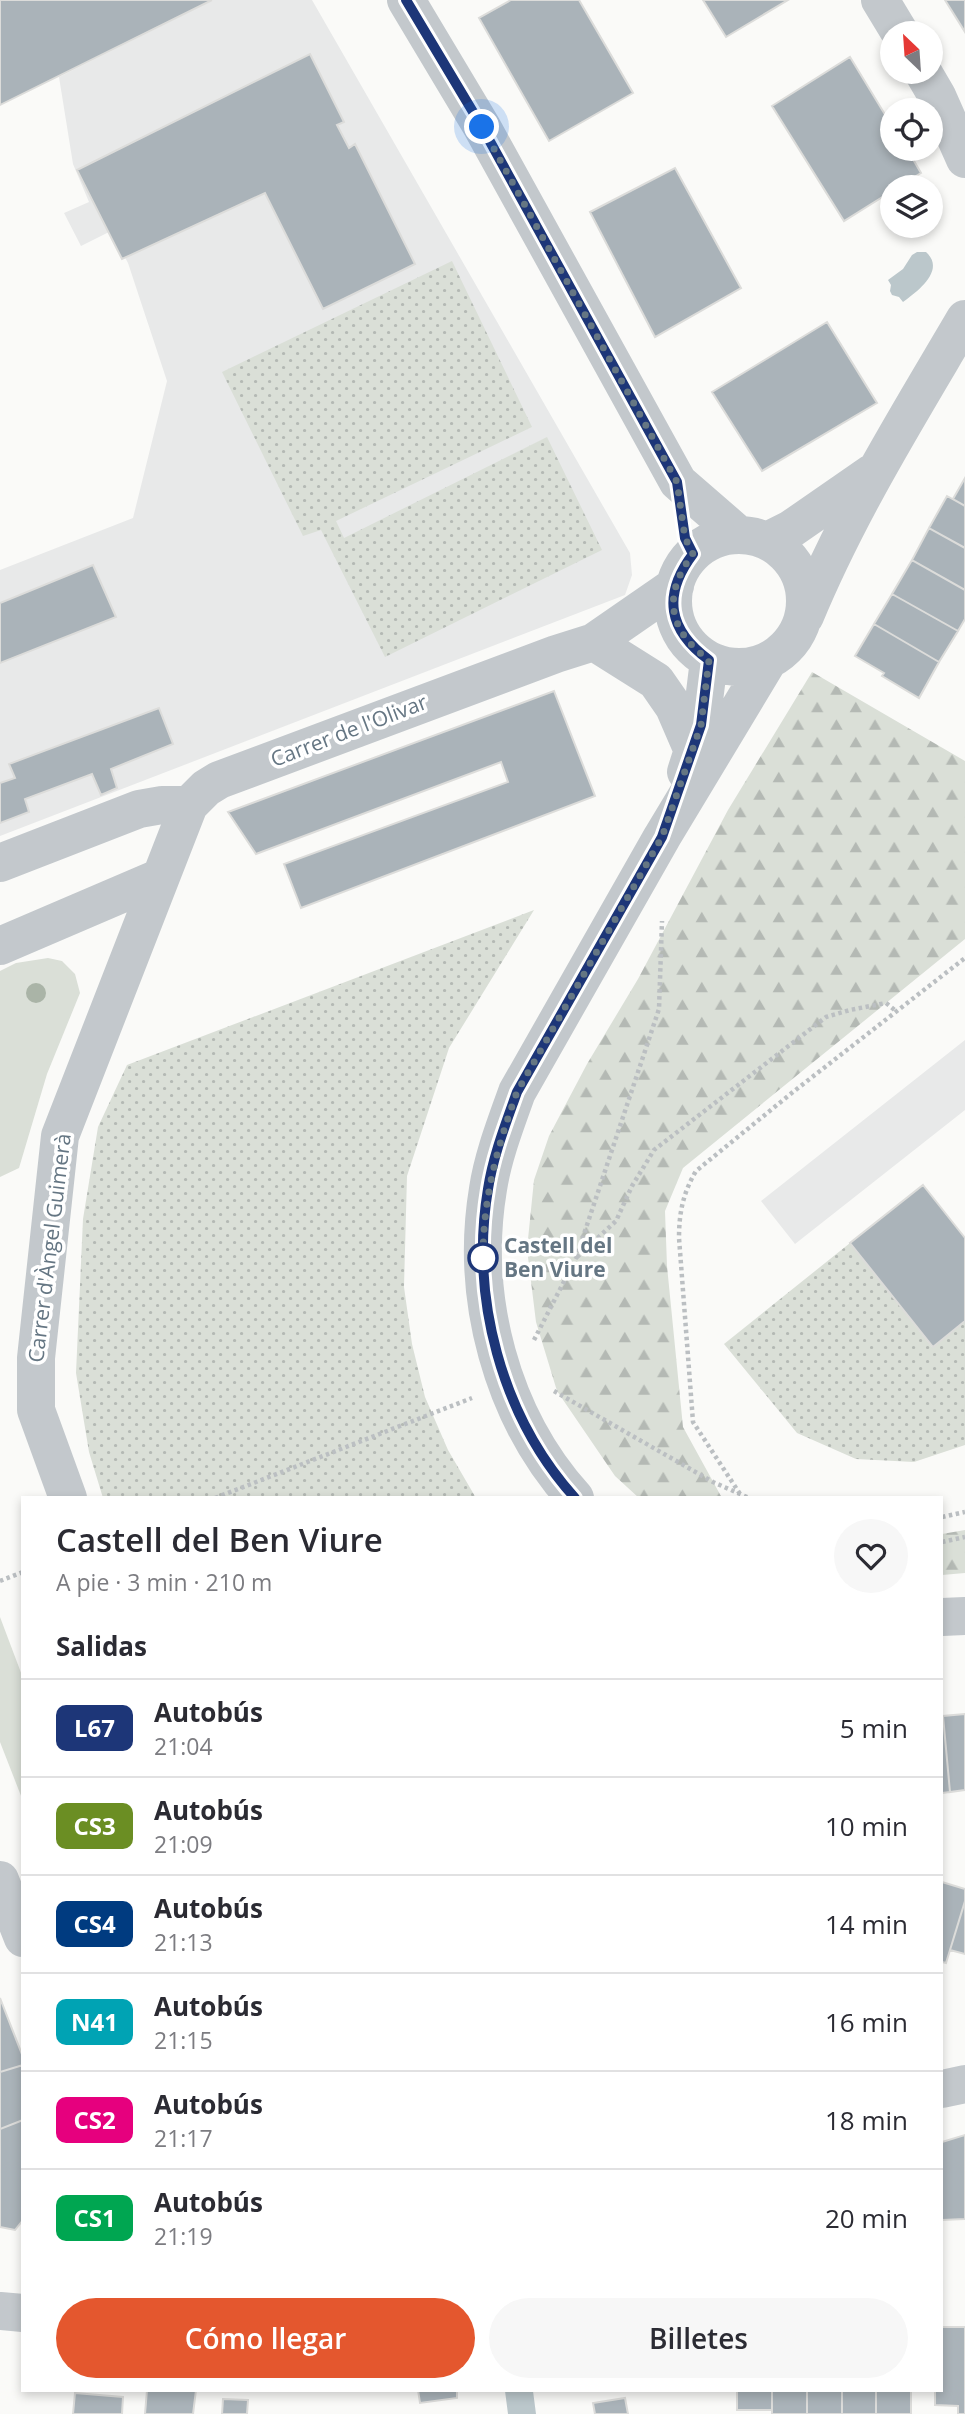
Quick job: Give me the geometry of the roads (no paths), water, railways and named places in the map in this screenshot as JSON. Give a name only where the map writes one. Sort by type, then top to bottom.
[{"type":"street","points":[[406,0],[482,127],[677,482],[685,538],[684,570],[674,612],[680,632],[701,655],[738,668],[768,661]]},
{"type":"street","points":[[880,0],[893,21]]},
{"type":"street","points":[[942,95],[965,159]]},
{"type":"street","points":[[573,1496],[549,1464],[525,1424],[506,1385],[495,1349],[483,1270],[483,1227],[488,1187],[502,1133],[517,1092],[662,837],[768,661],[792,643],[826,564],[965,319]]},
{"type":"street","points":[[684,570],[714,540],[753,538],[791,528],[877,470]]},
{"type":"street","points":[[677,482],[753,538],[790,558],[804,585],[805,616]]},
{"type":"street","name":"Carrer de l'Olivar","points":[[594,642],[684,570]]},
{"type":"street","points":[[594,642],[656,681],[674,707],[693,751]]},
{"type":"street","name":"Carrer de l'Olivar","points":[[189,805],[205,788],[219,780],[594,642],[670,643],[701,655]]},
{"type":"street","points":[[662,837],[701,725],[701,655]]},
{"type":"street","points":[[0,863],[139,809],[189,805]]},
{"type":"street","name":"Carrer d'Àngel Guimerà","points":[[67,1496],[36,1410],[36,1358],[60,1136],[189,805]]},
{"type":"street","points":[[0,946],[165,864],[145,832],[110,820]]},
{"type":"street","points":[[943,1617],[965,1616]]},
{"type":"street","points":[[0,1880],[21,1933]]},
{"type":"street","points":[[943,2089],[965,2084]]},
{"type":"street","points":[[0,2311],[21,2314]]},
{"type":"place","name":"Castell del Ben Viure","points":[[483,1258]]}]
